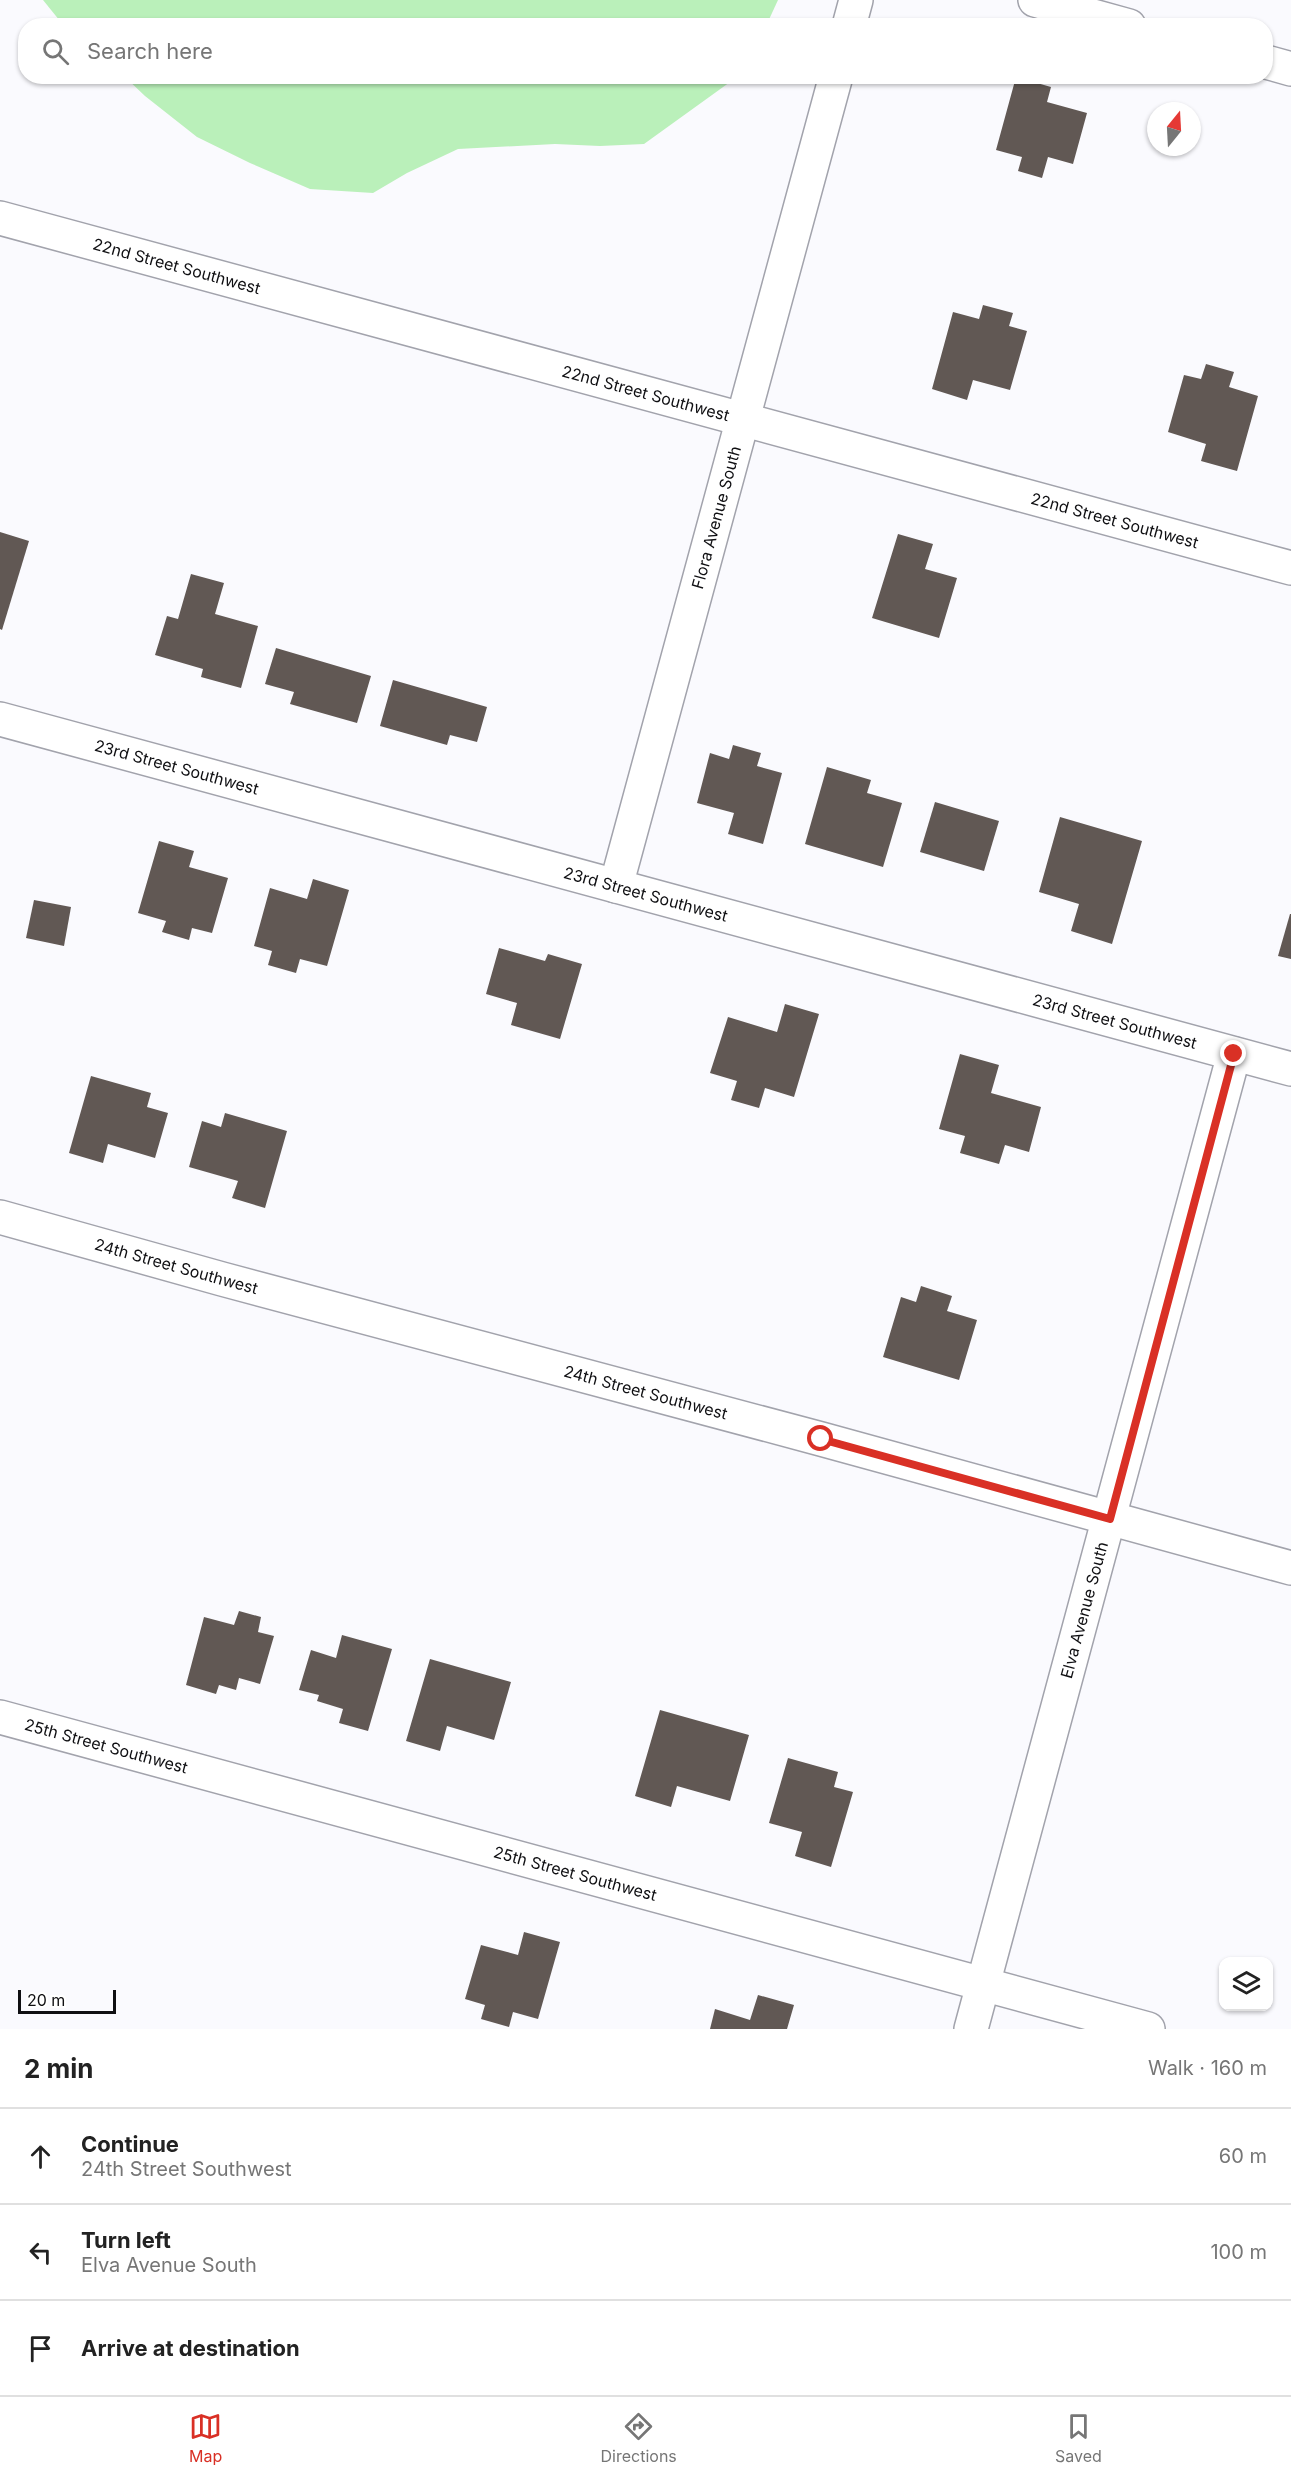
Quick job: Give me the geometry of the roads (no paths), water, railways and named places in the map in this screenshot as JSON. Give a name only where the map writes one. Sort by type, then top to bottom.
[{"type":"street","points":[[851,18],[856,0]]},
{"type":"street","points":[[1035,0],[1100,18]]},
{"type":"street","points":[[1273,64],[1291,69]]},
{"type":"street","name":"Flora Avenue South","points":[[616,886],[834,84]]},
{"type":"street","name":"22nd Street Southwest","points":[[0,218],[1291,568]]},
{"type":"street","name":"23rd Street Southwest","points":[[0,719],[1291,1069]]},
{"type":"street","name":"Elva Avenue South","points":[[971,2029],[1234,1054]]},
{"type":"street","name":"24th Street Southwest","points":[[0,1217],[1291,1568]]},
{"type":"street","name":"25th Street Southwest","points":[[0,1717],[1148,2029]]}]
